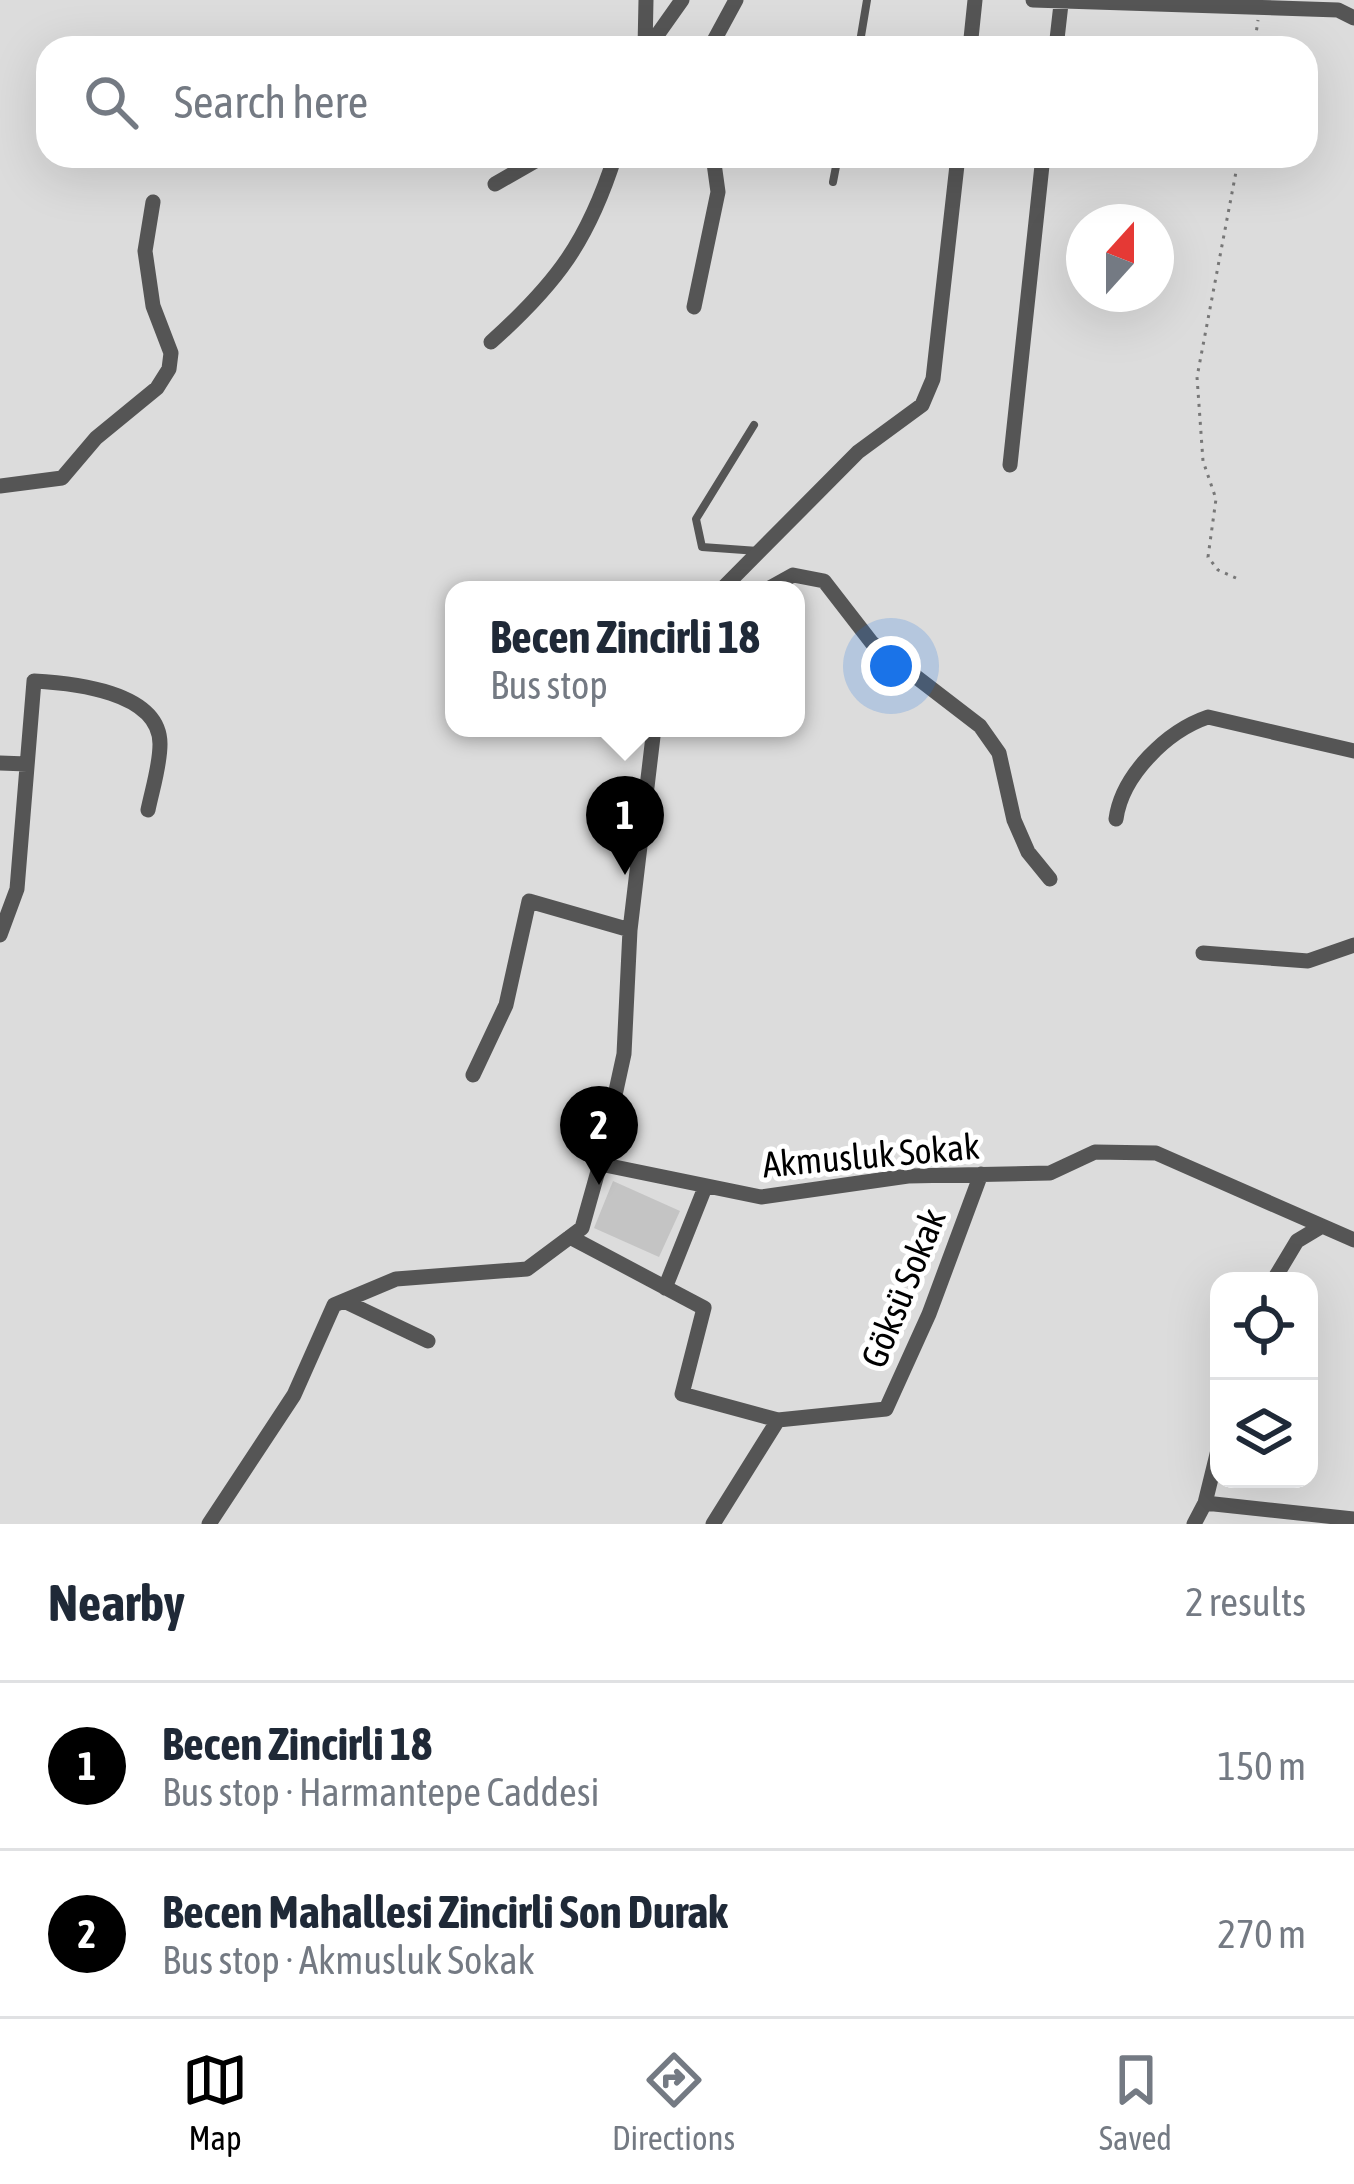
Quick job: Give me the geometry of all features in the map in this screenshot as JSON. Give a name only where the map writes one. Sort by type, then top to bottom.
[{"type":"street","points":[[646,0],[647,36]]},
{"type":"street","points":[[656,36],[682,0]]},
{"type":"street","points":[[716,36],[736,0]]},
{"type":"street","points":[[971,36],[975,0]]},
{"type":"street","points":[[1033,0],[1338,10],[1354,18]]},
{"type":"street","points":[[1057,36],[1061,4]]},
{"type":"street","points":[[495,184],[523,168]]},
{"type":"street","points":[[491,341],[538,299],[578,249],[610,168]]},
{"type":"street","points":[[694,307],[718,192],[715,168]]},
{"type":"street","points":[[730,581],[858,452],[922,405],[933,379],[957,168]]},
{"type":"street","points":[[1010,465],[1042,168]]},
{"type":"street","points":[[0,486],[62,478],[96,438],[166,376],[171,353],[153,306],[145,251],[153,202]]},
{"type":"street","points":[[782,581],[793,575],[824,580],[872,643],[980,727],[1000,753],[1015,820],[1028,852],[1050,879]]},
{"type":"street","points":[[0,935],[16,889],[34,681],[78,683],[120,698],[146,715],[160,741],[148,810]]},
{"type":"street","points":[[1116,819],[1134,774],[1190,724],[1208,717],[1228,717],[1354,752]]},
{"type":"street","points":[[208,1524],[294,1395],[334,1305],[396,1279],[527,1269],[581,1228],[624,1054],[630,930],[653,737]]},
{"type":"street","points":[[0,763],[27,764]]},
{"type":"street","points":[[473,1075],[506,1005],[529,901],[630,930]]},
{"type":"street","points":[[1203,953],[1308,962],[1354,945]]},
{"type":"street","name":"Akmusluk Sokak","points":[[600,1164],[704,1190],[761,1197],[908,1176],[1050,1173],[1094,1152],[1156,1153],[1354,1240]]},
{"type":"street","name":"Göksü Sokak","points":[[778,1420],[886,1409],[929,1314],[981,1174]]},
{"type":"street","points":[[664,1288],[704,1190]]},
{"type":"street","points":[[1278,1272],[1297,1241],[1322,1226]]},
{"type":"street","points":[[570,1237],[704,1308],[682,1394],[778,1420],[712,1524]]},
{"type":"street","points":[[344,1301],[428,1341]]},
{"type":"street","points":[[1194,1524],[1210,1483]]},
{"type":"street","points":[[1205,1503],[1354,1519]]},
{"type":"lane","points":[[861,36],[867,0]]},
{"type":"lane","points":[[832,182],[835,168]]},
{"type":"lane","points":[[754,425],[695,519],[702,547],[758,551]]},
{"type":"path","points":[[1256,36],[1260,8]]},
{"type":"path","points":[[1236,578],[1217,570],[1208,557],[1216,499],[1203,461],[1197,377],[1237,168]]},
{"type":"shaded area","points":[[0,0],[1354,0],[1354,1524],[0,1524]]},
{"type":"building","points":[[613,1181],[680,1211],[659,1257],[594,1228]]},
{"type":"place","name":"Becen Zincirli 18","points":[[625,875]]},
{"type":"place","name":"Becen Mahallesi Zincirli Son Durak","points":[[599,1185]]}]
